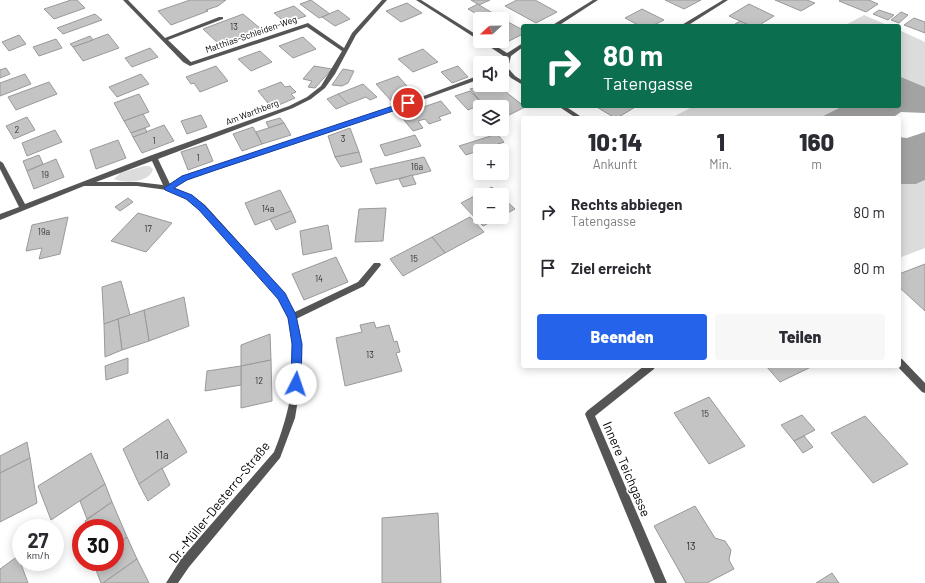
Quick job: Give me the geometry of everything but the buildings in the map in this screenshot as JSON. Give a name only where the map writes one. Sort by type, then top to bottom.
[{"type":"street","name":"Matthias-Schleiden-Weg","points":[[125,0],[185,61],[190,64],[308,25],[345,51]]},
{"type":"street","name":"Am Warthberg","points":[[83,184],[291,107],[309,98],[323,87],[332,74],[354,34],[385,0]]},
{"type":"street","points":[[418,0],[473,35]]},
{"type":"street","points":[[557,24],[596,0]]},
{"type":"street","points":[[686,24],[726,0]]},
{"type":"street","points":[[164,40],[221,18]]},
{"type":"street","points":[[495,48],[508,56],[521,46]]},
{"type":"street","points":[[509,73],[521,82]]},
{"type":"street","points":[[154,157],[168,188],[184,178],[424,98],[473,80]]},
{"type":"street","points":[[564,108],[577,116]]},
{"type":"street","points":[[0,163],[23,207]]},
{"type":"street","name":"Dr.-Müller-Desterro-Straße","points":[[0,217],[83,184],[137,184],[168,188],[189,197],[202,207],[282,296],[293,318],[297,344],[298,365],[286,436],[277,455],[185,563],[172,583]]},
{"type":"street","points":[[293,318],[361,284],[377,265]]},
{"type":"street","points":[[901,364],[925,388]]},
{"type":"street","name":"Innere Teichgasse","points":[[648,368],[590,414],[661,583]]},
{"type":"shaded area","points":[[864,15],[884,24],[848,24]]},
{"type":"shaded area","points":[[901,31],[925,42],[925,87],[901,77]]},
{"type":"shaded area","points":[[901,77],[925,87],[925,113],[901,112],[895,116],[823,116],[839,108],[901,108]]},
{"type":"shaded area","points":[[690,108],[839,108],[823,116],[675,116]]},
{"type":"shaded area","points":[[925,132],[925,180],[916,184],[901,184],[901,137],[907,138]]},
{"type":"shaded area","points":[[149,166],[153,169],[151,174],[142,180],[124,182],[114,179],[120,173]]},
{"type":"shaded area","points":[[925,180],[925,248],[901,257],[901,184],[916,184]]},
{"type":"route","points":[[296,384],[298,365],[297,344],[293,318],[282,296],[202,207],[189,197],[168,188],[184,178],[408,103]]}]
